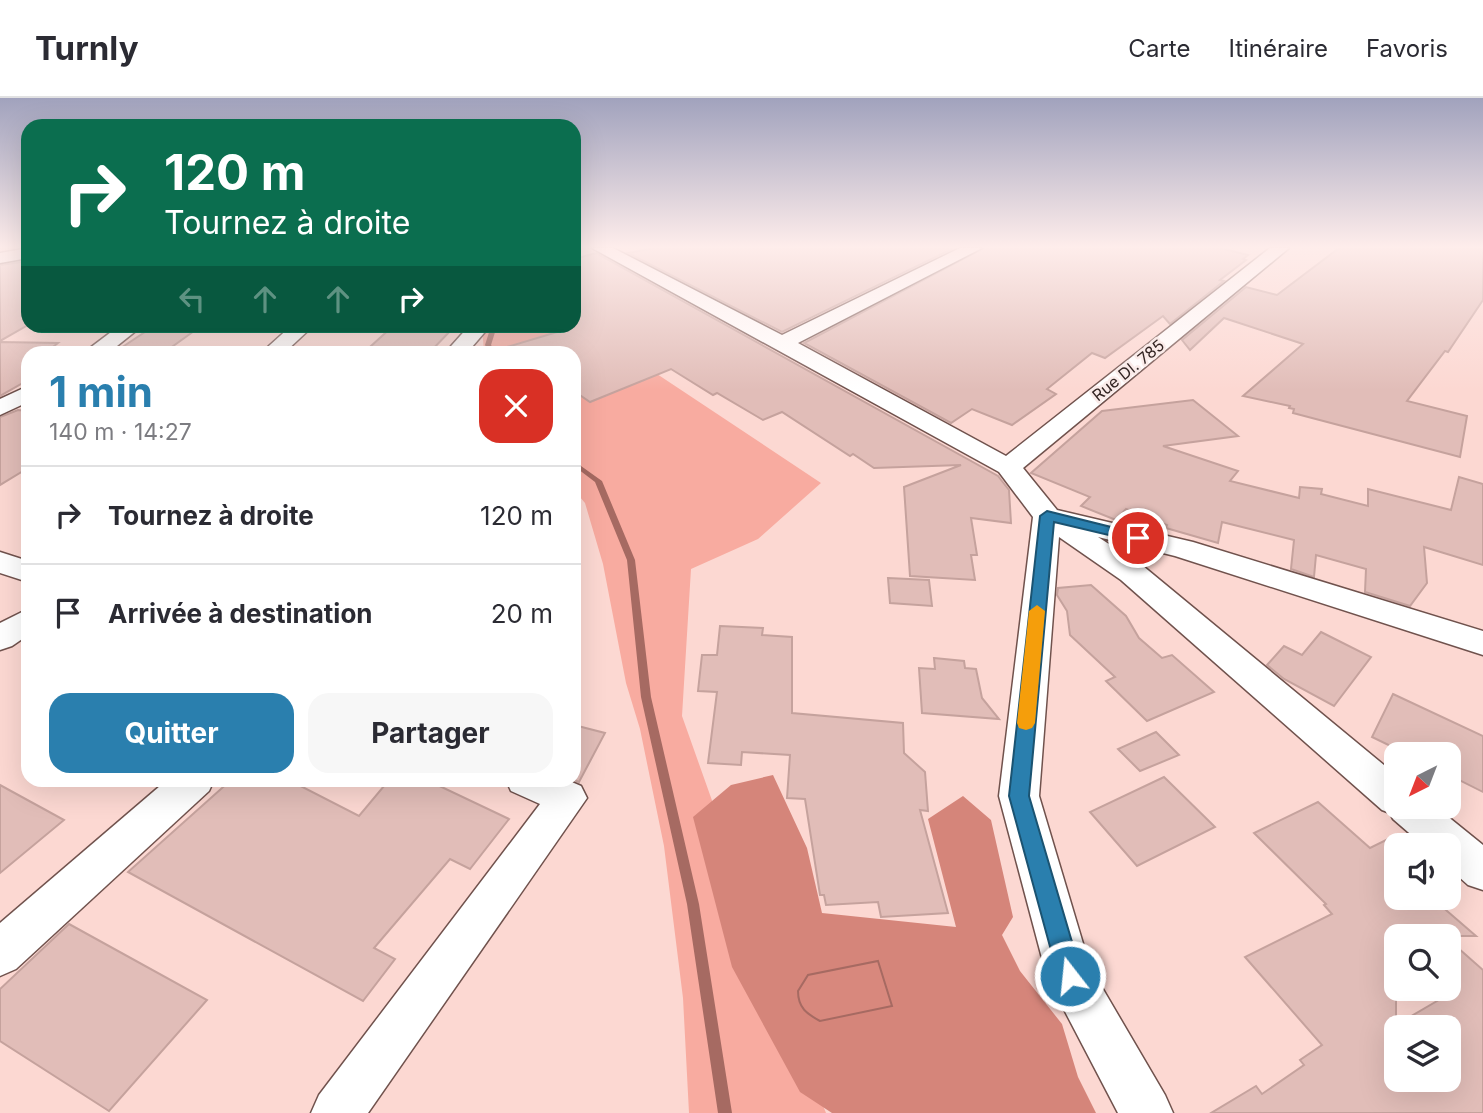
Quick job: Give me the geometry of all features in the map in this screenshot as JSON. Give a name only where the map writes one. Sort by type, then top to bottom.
[{"type":"street","points":[[691,295],[1007,467],[1047,516],[1132,573],[1384,788]]},
{"type":"street","points":[[782,343],[878,295]]},
{"type":"street","name":"Rue DI. 785","points":[[1007,467],[1222,295]]},
{"type":"street","points":[[103,346],[122,333]]},
{"type":"street","points":[[279,346],[295,333]]},
{"type":"street","points":[[461,346],[474,333]]},
{"type":"street","points":[[0,408],[21,397]]},
{"type":"street","points":[[1047,516],[1183,549],[1483,643]]},
{"type":"street","points":[[1047,516],[1019,796],[1070,976],[1147,1113]]},
{"type":"street","points":[[0,562],[21,570]]},
{"type":"street","points":[[0,638],[21,624]]},
{"type":"street","points":[[0,953],[187,787]]},
{"type":"street","points":[[337,1113],[567,798],[541,787]]},
{"type":"street","points":[[1421,819],[1483,871]]},
{"type":"shaded area","points":[[581,330],[657,374],[821,483],[758,539],[691,569],[682,716],[802,1054],[826,1113],[689,1113],[683,998],[664,846],[640,729],[626,683],[603,564],[585,503],[581,498],[581,346],[483,346],[483,333],[581,333]]},
{"type":"shaded area","points":[[773,775],[807,848],[822,913],[956,927],[928,819],[963,796],[991,820],[1013,917],[1002,935],[1020,971],[1062,1024],[1078,1077],[1096,1113],[832,1113],[800,1092],[732,967],[693,817],[731,785]]},
{"type":"shaded area","points":[[878,961],[892,1006],[820,1021],[807,1013],[802,1006],[798,991],[808,975]]},
{"type":"building","points":[[0,295],[21,295],[21,329],[0,341]]},
{"type":"building","points":[[581,295],[672,295],[998,476],[1009,490],[1011,523],[971,518],[977,555],[971,555],[975,580],[910,576],[904,487],[961,465],[874,468],[853,454],[850,456],[782,412],[763,420],[717,393],[713,395],[671,369],[590,402],[581,396],[581,346],[510,346],[554,333],[581,333]]},
{"type":"building","points":[[711,295],[857,295],[782,332]]},
{"type":"building","points":[[894,295],[1206,295],[1170,324],[1163,316],[1105,358],[1092,353],[1047,389],[1056,394],[1012,425],[972,409],[951,423],[804,343]]},
{"type":"building","points":[[1236,295],[1483,295],[1483,300],[1448,352],[1445,351],[1407,401],[1467,416],[1460,457],[1293,413],[1294,409],[1289,408],[1290,406],[1243,396],[1303,344],[1224,318],[1190,350],[1182,340]]},
{"type":"building","points":[[144,333],[191,333],[173,346],[124,346]]},
{"type":"building","points":[[385,333],[448,333],[436,346],[371,346]]},
{"type":"building","points":[[0,342],[58,343],[54,346],[21,346],[21,384],[0,396]]},
{"type":"building","points":[[1193,400],[1238,436],[1163,446],[1238,471],[1230,481],[1299,498],[1300,487],[1322,489],[1321,494],[1368,506],[1368,489],[1451,510],[1459,477],[1483,484],[1483,565],[1424,547],[1427,583],[1410,606],[1365,592],[1366,569],[1316,555],[1314,577],[1291,569],[1294,540],[1222,522],[1218,543],[1166,528],[1167,525],[1126,509],[1116,520],[1081,506],[1090,497],[1031,473],[1102,411]]},
{"type":"building","points":[[21,410],[21,472],[0,485],[0,417]]},
{"type":"building","points":[[888,578],[929,580],[932,606],[890,603]]},
{"type":"building","points":[[1091,585],[1126,616],[1139,638],[1162,658],[1172,655],[1214,692],[1147,721],[1106,681],[1115,677],[1070,635],[1067,611],[1057,595],[1058,588]]},
{"type":"building","points":[[720,626],[763,628],[762,635],[792,637],[792,713],[903,723],[904,753],[925,772],[928,811],[920,810],[948,913],[881,917],[878,902],[826,905],[824,895],[820,895],[805,799],[787,798],[790,755],[742,752],[741,765],[708,763],[717,692],[698,691],[702,655],[717,655]]},
{"type":"building","points":[[1321,632],[1371,657],[1334,706],[1284,679],[1267,665],[1284,646],[1302,655]]},
{"type":"building","points":[[934,658],[964,661],[965,668],[976,669],[982,698],[999,719],[922,713],[919,668],[935,669]]},
{"type":"building","points":[[1393,694],[1483,736],[1483,792],[1461,781],[1461,742],[1384,743],[1372,737]]},
{"type":"building","points":[[581,727],[605,733],[581,778]]},
{"type":"building","points":[[1156,732],[1179,755],[1140,771],[1118,749]]},
{"type":"building","points":[[1164,777],[1215,827],[1137,866],[1090,812]]},
{"type":"building","points":[[0,785],[64,820],[0,873]]},
{"type":"building","points":[[223,787],[303,787],[359,816],[383,787],[442,787],[509,819],[470,869],[450,859],[374,948],[395,959],[363,1001],[128,872]]},
{"type":"building","points":[[1318,802],[1370,848],[1384,841],[1384,910],[1446,910],[1476,936],[1461,936],[1461,924],[1384,924],[1384,1001],[1396,1001],[1396,1015],[1384,1015],[1384,1092],[1461,1092],[1461,1015],[1413,1015],[1437,1001],[1461,1001],[1461,951],[1483,970],[1483,1113],[1211,1113],[1256,1086],[1262,1094],[1304,1065],[1300,1060],[1322,1045],[1245,957],[1332,914],[1324,905],[1326,904],[1254,833]]},
{"type":"building","points":[[69,924],[207,1000],[109,1111],[0,1041],[0,989]]},
{"type":"waterway","points":[[489,346],[492,333]]},
{"type":"waterway","points":[[581,468],[598,481],[631,560],[646,697],[693,904],[725,1113]]},
{"type":"slow traffic","points":[[1026,723],[1037,611]]},
{"type":"route","points":[[1070,976],[1019,796],[1047,516],[1138,538]]}]
